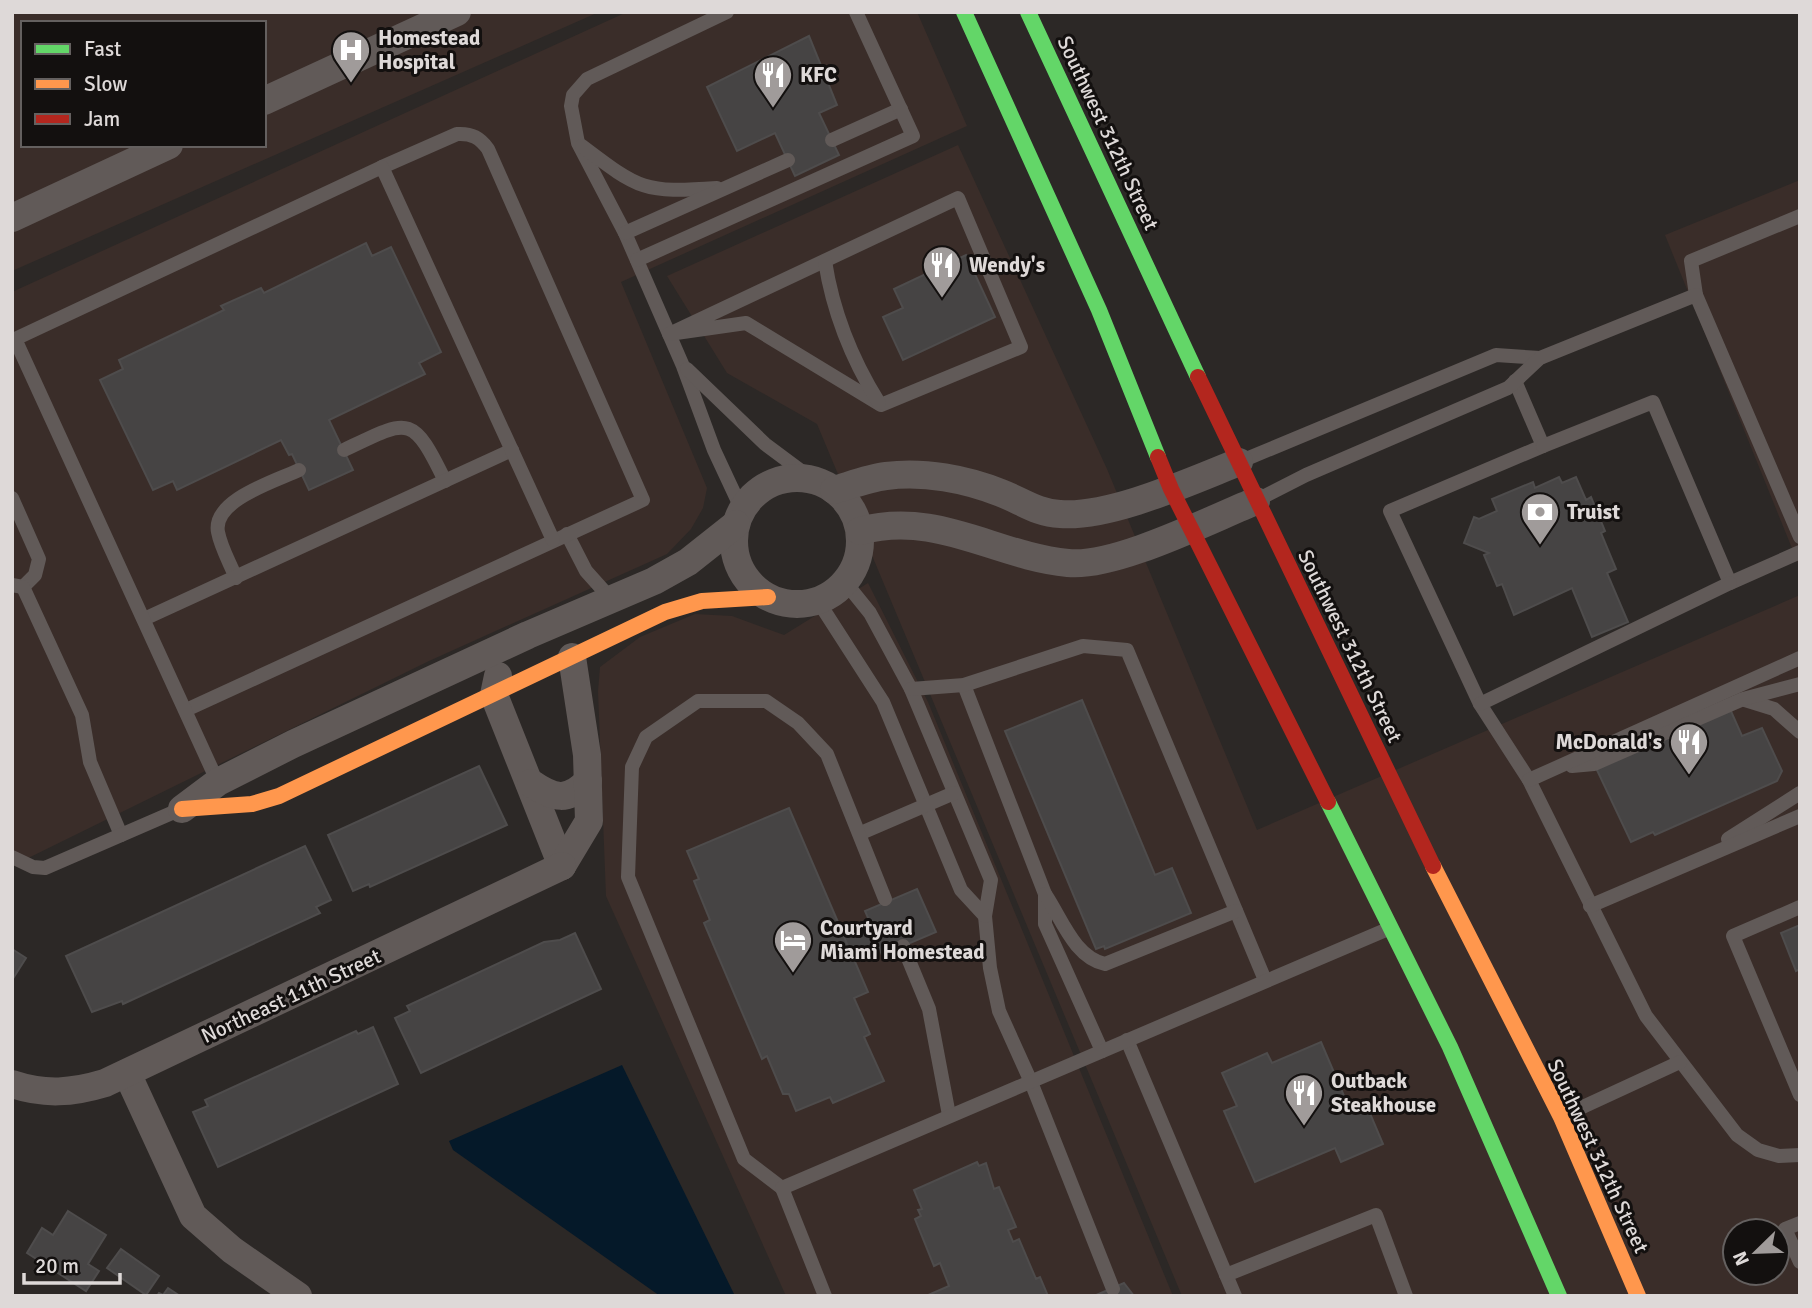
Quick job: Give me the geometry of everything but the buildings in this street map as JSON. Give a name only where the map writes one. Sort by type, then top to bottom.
[{"type":"main road","points":[[964,12],[1099,310],[1189,528],[1450,1047],[1559,1296]]},
{"type":"main road","name":"Southwest 312th Street","points":[[1028,12],[1256,501],[1472,947],[1561,1117],[1638,1296]]},
{"type":"main road","points":[[223,794],[252,804],[279,796],[683,605],[768,597]]},
{"type":"street","points":[[266,100],[457,12]]},
{"type":"street","points":[[12,218],[165,147]]},
{"type":"street","points":[[823,485],[886,476],[933,476],[968,481],[1004,494],[1037,511],[1062,515],[1091,513],[1171,489],[1238,462]]},
{"type":"street","points":[[182,808],[223,794],[293,744],[528,635],[612,600],[688,562],[739,517],[765,486],[796,477],[823,485],[846,502],[860,531],[857,558],[845,582],[818,601],[784,603],[758,590],[742,571],[735,548],[739,517]]},
{"type":"street","points":[[860,531],[888,523],[937,528],[1070,564],[1116,556],[1256,501]]},
{"type":"street","points":[[528,635],[501,669],[494,695],[562,866]]},
{"type":"street","points":[[562,866],[589,821],[588,781],[572,657]]},
{"type":"street","points":[[531,783],[548,794],[563,798],[577,793],[588,781]]},
{"type":"street","name":"Northeast 11th Street","points":[[12,1084],[30,1091],[66,1092],[94,1086],[128,1073],[562,866]]},
{"type":"street","points":[[128,1073],[193,1216],[232,1250],[298,1296]]},
{"type":"lane","points":[[727,12],[587,79],[573,94],[571,106],[578,144],[625,233],[683,366],[739,517]]},
{"type":"lane","points":[[637,260],[913,136],[856,12]]},
{"type":"lane","points":[[832,140],[901,109]]},
{"type":"lane","points":[[186,710],[643,500],[488,149],[481,139],[457,134],[15,339],[223,794]]},
{"type":"lane","points":[[578,144],[643,188],[664,192],[728,187]]},
{"type":"lane","points":[[625,233],[788,160]]},
{"type":"lane","points":[[382,167],[553,540]]},
{"type":"lane","points":[[669,334],[958,198],[1021,347],[881,405]]},
{"type":"lane","points":[[1800,216],[1691,261],[1696,295],[1800,537]]},
{"type":"lane","points":[[825,261],[831,296],[844,336],[881,405]]},
{"type":"lane","points":[[1256,501],[1306,474],[1508,388],[1541,358],[1696,295]]},
{"type":"lane","points":[[669,334],[746,323],[881,405]]},
{"type":"lane","points":[[1238,462],[1496,355],[1541,358]]},
{"type":"lane","points":[[683,366],[765,444],[823,485]]},
{"type":"lane","points":[[1515,382],[1543,446]]},
{"type":"lane","points":[[1730,583],[1653,402],[1390,511],[1480,704],[1529,780],[1646,1016],[1737,1135],[1758,1150],[1779,1156],[1800,1155]]},
{"type":"lane","points":[[344,450],[389,428],[404,427],[417,432],[426,441],[445,481]]},
{"type":"lane","points":[[144,619],[512,450]]},
{"type":"lane","points":[[236,578],[218,530],[220,514],[242,496],[299,470]]},
{"type":"lane","points":[[12,498],[39,559],[35,575],[18,586],[82,715],[90,762],[121,835]]},
{"type":"lane","points":[[567,534],[586,570],[612,600]]},
{"type":"lane","points":[[1480,704],[1800,552]]},
{"type":"lane","points":[[845,582],[870,613],[911,690],[991,880],[985,916],[990,968],[999,1011],[1031,1082],[1113,1289]]},
{"type":"lane","points":[[818,601],[883,702],[961,890],[985,916]]},
{"type":"lane","points":[[911,690],[964,685],[1083,646],[1127,650],[1265,981]]},
{"type":"lane","points":[[1529,780],[1800,658]]},
{"type":"lane","points":[[1556,768],[1594,764],[1743,699],[1800,684]]},
{"type":"lane","points":[[964,685],[1045,894],[1076,946],[1091,961],[1105,964],[1236,911]]},
{"type":"lane","points":[[1743,699],[1774,709],[1800,732]]},
{"type":"lane","points":[[825,1296],[782,1188],[744,1159],[628,877],[632,767],[646,737],[698,701],[766,701],[798,723],[828,754],[885,899]]},
{"type":"lane","points":[[861,833],[954,793]]},
{"type":"lane","points":[[1691,863],[1800,793]]},
{"type":"lane","points":[[12,857],[33,867],[45,868],[182,808]]},
{"type":"lane","points":[[1590,906],[1800,816]]},
{"type":"lane","points":[[1045,894],[1045,924],[1102,1051]]},
{"type":"lane","points":[[1800,908],[1733,936],[1800,1095]]},
{"type":"lane","points":[[782,1188],[1389,929]]},
{"type":"lane","points":[[903,946],[929,1009],[949,1115]]},
{"type":"lane","points":[[1127,1040],[1234,1296]]},
{"type":"lane","points":[[1561,1117],[1681,1062]]},
{"type":"lane","points":[[1226,1275],[1377,1215],[1406,1296]]},
{"type":"lane","points":[[1800,1223],[1785,1229],[1800,1262]]},
{"type":"shaded area","name":"Homestead Hospital","points":[[12,12],[599,12],[12,271]]},
{"type":"shaded area","points":[[627,12],[917,12],[967,126],[621,282],[707,488],[703,508],[691,529],[667,554],[429,661],[12,866],[12,292]]},
{"type":"shaded area","points":[[958,145],[1107,469],[1257,830],[1800,595],[1800,1296],[1182,1296],[817,424],[727,373],[667,276]]},
{"type":"shaded area","points":[[1800,180],[1800,568],[1665,235]]},
{"type":"shaded area","points":[[868,583],[928,702],[1173,1296],[786,1296],[606,896],[598,691],[600,667],[640,637],[695,614],[732,616],[784,635]]},
{"type":"water","points":[[622,1065],[735,1296],[660,1296],[453,1150],[449,1141]]},
{"type":"traffic: fast","points":[[964,12],[1099,310],[1158,457]]},
{"type":"traffic: fast","points":[[1028,12],[1198,377]]},
{"type":"traffic: fast","points":[[1328,802],[1450,1047],[1559,1296]]},
{"type":"traffic: slow","points":[[182,809],[252,804],[279,796],[665,612],[702,601],[768,597]]},
{"type":"traffic: slow","points":[[1433,866],[1561,1117],[1638,1296]]},
{"type":"traffic: jam","points":[[1198,377],[1433,866]]},
{"type":"traffic: jam","points":[[1158,457],[1171,489],[1328,802]]},
{"type":"place","name":"Homestead Hospital","points":[[351,84]]},
{"type":"place","name":"KFC","points":[[773,109]]},
{"type":"place","name":"Wendy's","points":[[942,299]]},
{"type":"place","name":"Truist","points":[[1540,546]]},
{"type":"place","name":"McDonald's","points":[[1689,776]]},
{"type":"place","name":"Courtyard Miami Homestead","points":[[793,974]]},
{"type":"place","name":"Outback Steakhouse","points":[[1304,1127]]}]
